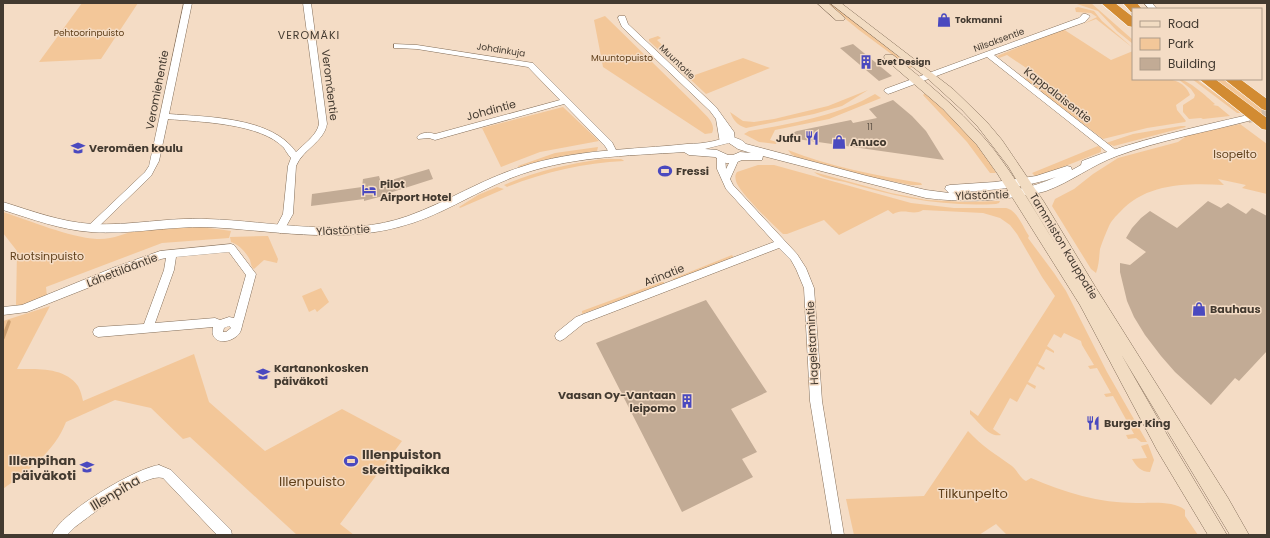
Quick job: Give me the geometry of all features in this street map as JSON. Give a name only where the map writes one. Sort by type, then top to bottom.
[{"type":"highway","points":[[1104,3],[1132,15]]},
{"type":"highway","points":[[1107,3],[1132,15]]},
{"type":"highway","points":[[1126,3],[1132,13]]},
{"type":"highway","points":[[1207,80],[1267,125]]},
{"type":"highway","points":[[1232,80],[1267,106]]},
{"type":"main road","name":"Tammiston kauppatie","points":[[822,3],[980,123],[994,139],[1160,439],[1218,535]]},
{"type":"main road","name":"Tammiston kauppatie","points":[[835,3],[924,79]]},
{"type":"main road","name":"Tammiston kauppatie","points":[[1021,188],[1070,257],[1240,535]]},
{"type":"street","name":"Veromiehentie","points":[[92,228],[148,174],[153,166],[165,116],[171,80],[188,3]]},
{"type":"street","name":"Veromäentie","points":[[295,158],[318,135],[324,124],[307,3]]},
{"type":"street","name":"Nilsaksentie","points":[[888,91],[1082,20],[1086,16]]},
{"type":"street","name":"Muuntotie","points":[[622,18],[625,26],[713,109],[720,120],[722,147]]},
{"type":"street","name":"Johdinkuja","points":[[397,46],[417,46],[530,65],[609,144],[613,152]]},
{"type":"street","name":"Kappalaisentie","points":[[989,55],[1114,153]]},
{"type":"street","name":"Johdintie","points":[[421,137],[429,135],[435,137],[566,101]]},
{"type":"street","points":[[165,116],[231,124],[264,131],[284,143],[293,153],[295,158],[292,166],[288,214],[280,229]]},
{"type":"street","name":"Ylästöntie","points":[[722,147],[726,159],[739,154],[785,158],[926,194],[953,197],[1002,196],[1021,188],[1043,188],[1114,153],[1185,132],[1248,118]]},
{"type":"street","name":"Ylästöntie","points":[[3,206],[59,223],[92,228],[204,223],[328,232],[365,230],[383,227],[414,218],[494,181],[535,166],[558,160],[613,152],[722,147],[737,142],[739,154]]},
{"type":"street","name":"Hagelstamintie","points":[[722,147],[721,169],[729,187],[782,243],[802,268],[809,288],[816,401],[838,535]]},
{"type":"street","points":[[725,180],[739,154]]},
{"type":"street","name":"Arinatie","points":[[560,336],[580,320],[782,243]]},
{"type":"street","name":"Lähettilääntie","points":[[3,311],[23,309],[160,255],[231,248],[251,274],[239,319],[236,324],[229,321],[220,326],[215,322],[98,332]]},
{"type":"street","points":[[147,329],[169,270],[172,254]]},
{"type":"street","name":"Illenpiha","points":[[58,535],[70,522],[127,484],[151,472],[159,471],[167,474],[178,488],[226,535]]},
{"type":"green space","name":"Pehtoorinpuisto","points":[[82,3],[138,3],[101,59],[39,62]]},
{"type":"green space","points":[[826,3],[831,3],[912,67],[910,68]]},
{"type":"green space","points":[[1074,3],[1091,3],[1132,39],[1132,43],[1117,31],[1098,11]]},
{"type":"green space","points":[[1078,7],[1094,11],[1102,21],[1132,47],[1096,19],[1083,24],[1097,17],[1091,13],[1076,12],[1075,8]]},
{"type":"green space","name":"Muuntopuisto","points":[[605,16],[698,107],[711,122],[713,126],[712,133],[705,134],[603,67],[594,20]]},
{"type":"green space","points":[[1063,29],[1111,60],[1132,51],[1132,80],[1173,80],[1186,88],[1190,95],[1176,105],[1177,110],[1186,121],[1147,128],[1103,139],[1024,79],[1027,78],[1039,86],[1047,82],[1007,55],[999,58],[997,56]]},
{"type":"green space","points":[[658,36],[661,38],[657,40],[688,70],[683,72],[649,41],[649,39]]},
{"type":"green space","points":[[743,58],[770,68],[706,94],[689,78],[692,76]]},
{"type":"green space","points":[[1179,80],[1192,85],[1215,104],[1213,105],[1218,106],[1230,116],[1189,119],[1183,112],[1183,105],[1194,98],[1195,95],[1191,89]]},
{"type":"green space","points":[[1193,80],[1197,80],[1242,113],[1237,113]]},
{"type":"green space","points":[[1213,80],[1224,80],[1267,111],[1267,121]]},
{"type":"green space","points":[[868,90],[842,106],[814,114],[746,128],[740,126],[736,122],[730,112],[743,121],[754,122],[774,119],[828,106]]},
{"type":"green space","points":[[926,92],[955,119],[983,151],[996,173],[990,173],[967,142],[923,95]]},
{"type":"green space","points":[[875,94],[881,98],[829,119],[775,130],[770,140],[777,142],[776,144],[759,142],[744,134],[749,131],[830,114],[860,102]]},
{"type":"green space","points":[[563,107],[599,141],[540,152],[501,167],[482,128]]},
{"type":"green space","name":"Isopelto","points":[[1240,124],[1267,144],[1267,194],[1242,188],[1246,185],[1218,179],[1224,185],[1182,185],[1155,190],[1142,195],[1130,202],[1111,222],[1100,249],[1096,273],[1091,269],[1052,206],[1055,199],[1074,189],[1093,174],[1118,158],[1178,142],[1188,135]]},
{"type":"green space","points":[[1181,126],[1186,127],[1114,146],[1106,143],[1133,134]]},
{"type":"green space","points":[[1098,146],[1101,148],[1101,152],[1045,174],[1035,176],[1032,173]]},
{"type":"green space","points":[[598,147],[597,151],[562,156],[519,168],[518,166],[555,153]]},
{"type":"green space","points":[[788,150],[837,166],[921,183],[922,185],[911,185],[875,178],[796,157]]},
{"type":"green space","points":[[602,159],[621,159],[624,161],[564,169],[507,187],[504,185],[552,169]]},
{"type":"green space","points":[[758,165],[774,165],[911,203],[954,208],[1010,209],[1017,215],[1029,236],[1028,238],[1066,291],[1107,372],[1147,442],[1141,442],[1136,438],[1128,439],[1126,435],[1134,434],[1113,396],[1106,397],[1104,394],[1111,393],[1097,368],[1090,369],[1088,366],[1094,365],[1081,341],[1064,333],[1061,338],[1054,334],[1047,346],[1054,351],[1054,353],[1046,349],[1038,364],[1045,368],[1044,370],[1037,366],[1028,382],[1036,386],[1035,389],[1027,384],[1017,402],[1010,398],[993,429],[1001,435],[988,432],[970,414],[970,410],[978,416],[1055,296],[1010,225],[1000,218],[983,213],[923,210],[919,212],[897,212],[893,214],[888,210],[839,235],[824,220],[787,234],[783,234],[749,200],[736,181],[735,176],[737,172]]},
{"type":"green space","points":[[814,172],[891,193],[927,200],[966,202],[1000,201],[996,204],[976,205],[919,200],[820,176]]},
{"type":"green space","points":[[497,187],[504,189],[460,208],[459,207],[478,195]]},
{"type":"green space","name":"Ruotsinpuisto","points":[[3,212],[62,232],[97,239],[113,237],[139,230],[162,228],[197,227],[231,231],[229,238],[162,243],[46,287],[47,297],[24,306],[16,306],[17,251],[3,233]]},
{"type":"green space","points":[[268,236],[278,259],[277,263],[264,260],[254,269],[246,254],[231,242],[230,237]]},
{"type":"green space","points":[[732,255],[734,258],[674,280],[672,279]]},
{"type":"green space","points":[[664,282],[664,284],[582,314],[582,311]]},
{"type":"green space","points":[[321,288],[329,302],[317,312],[315,309],[309,312],[302,296]]},
{"type":"green space","name":"Illenpuisto","points":[[50,306],[17,369],[42,369],[66,375],[78,386],[83,401],[194,354],[209,402],[265,451],[342,409],[402,441],[340,524],[354,535],[297,535],[190,437],[183,439],[151,408],[115,400],[66,422],[55,442],[40,460],[3,489],[3,321]]},
{"type":"green space","name":"Tilkunpelto","points":[[968,431],[984,446],[1012,466],[1026,481],[1031,478],[1071,493],[1112,502],[1175,505],[1185,510],[1185,516],[1198,535],[1007,535],[996,524],[979,535],[854,535],[846,499],[924,496]]},
{"type":"green space","points":[[1148,444],[1154,460],[1150,472],[1139,468],[1132,459],[1147,458],[1141,446]]},
{"type":"building","name":"Evet Design","points":[[853,44],[892,76],[879,81],[840,48]]},
{"type":"building","points":[[893,100],[912,116],[926,131],[944,160],[783,137],[797,131],[851,120],[853,123],[877,118],[869,109]]},
{"type":"building","name":"Pilot Airport Hotel","points":[[429,169],[433,179],[383,196],[364,201],[364,199],[311,206],[312,194],[362,187],[363,179],[379,176],[381,183]]},
{"type":"building","name":"Bauhaus","points":[[1208,201],[1221,208],[1228,203],[1246,214],[1252,208],[1267,216],[1267,351],[1239,381],[1235,378],[1211,405],[1175,372],[1145,335],[1134,317],[1127,301],[1120,272],[1120,263],[1130,265],[1146,252],[1126,238],[1141,218],[1150,211],[1177,228]]},
{"type":"building","name":"Vaasan Oy-Vantaan leipomo","points":[[706,300],[767,392],[731,409],[757,452],[742,459],[753,477],[682,512],[596,343]]},
{"type":"waterway","points":[[3,338],[9,322]]},
{"type":"tunnel","points":[[1248,118],[1267,114]]},
{"type":"place","name":"Tokmanni","points":[[944,20]]},
{"type":"place","name":"Evet Design","points":[[866,62]]},
{"type":"place","name":"Jufu","points":[[812,138]]},
{"type":"place","name":"Anuco","points":[[839,142]]},
{"type":"place","name":"Veromäen koulu","points":[[78,148]]},
{"type":"place","name":"Fressi","points":[[665,171]]},
{"type":"place","name":"Pilot Airport Hotel","points":[[369,190]]},
{"type":"place","name":"Bauhaus","points":[[1199,309]]},
{"type":"place","name":"Kartanonkosken päiväkoti","points":[[263,374]]},
{"type":"place","name":"Vaasan Oy-Vantaan leipomo","points":[[687,401]]},
{"type":"place","name":"Burger King","points":[[1093,423]]},
{"type":"place","name":"Illenpuiston skeittipaikka","points":[[351,461]]},
{"type":"place","name":"Illenpihan päiväkoti","points":[[87,467]]},
{"type":"district","name":"VEROMÄKI","points":[[309,35]]}]
